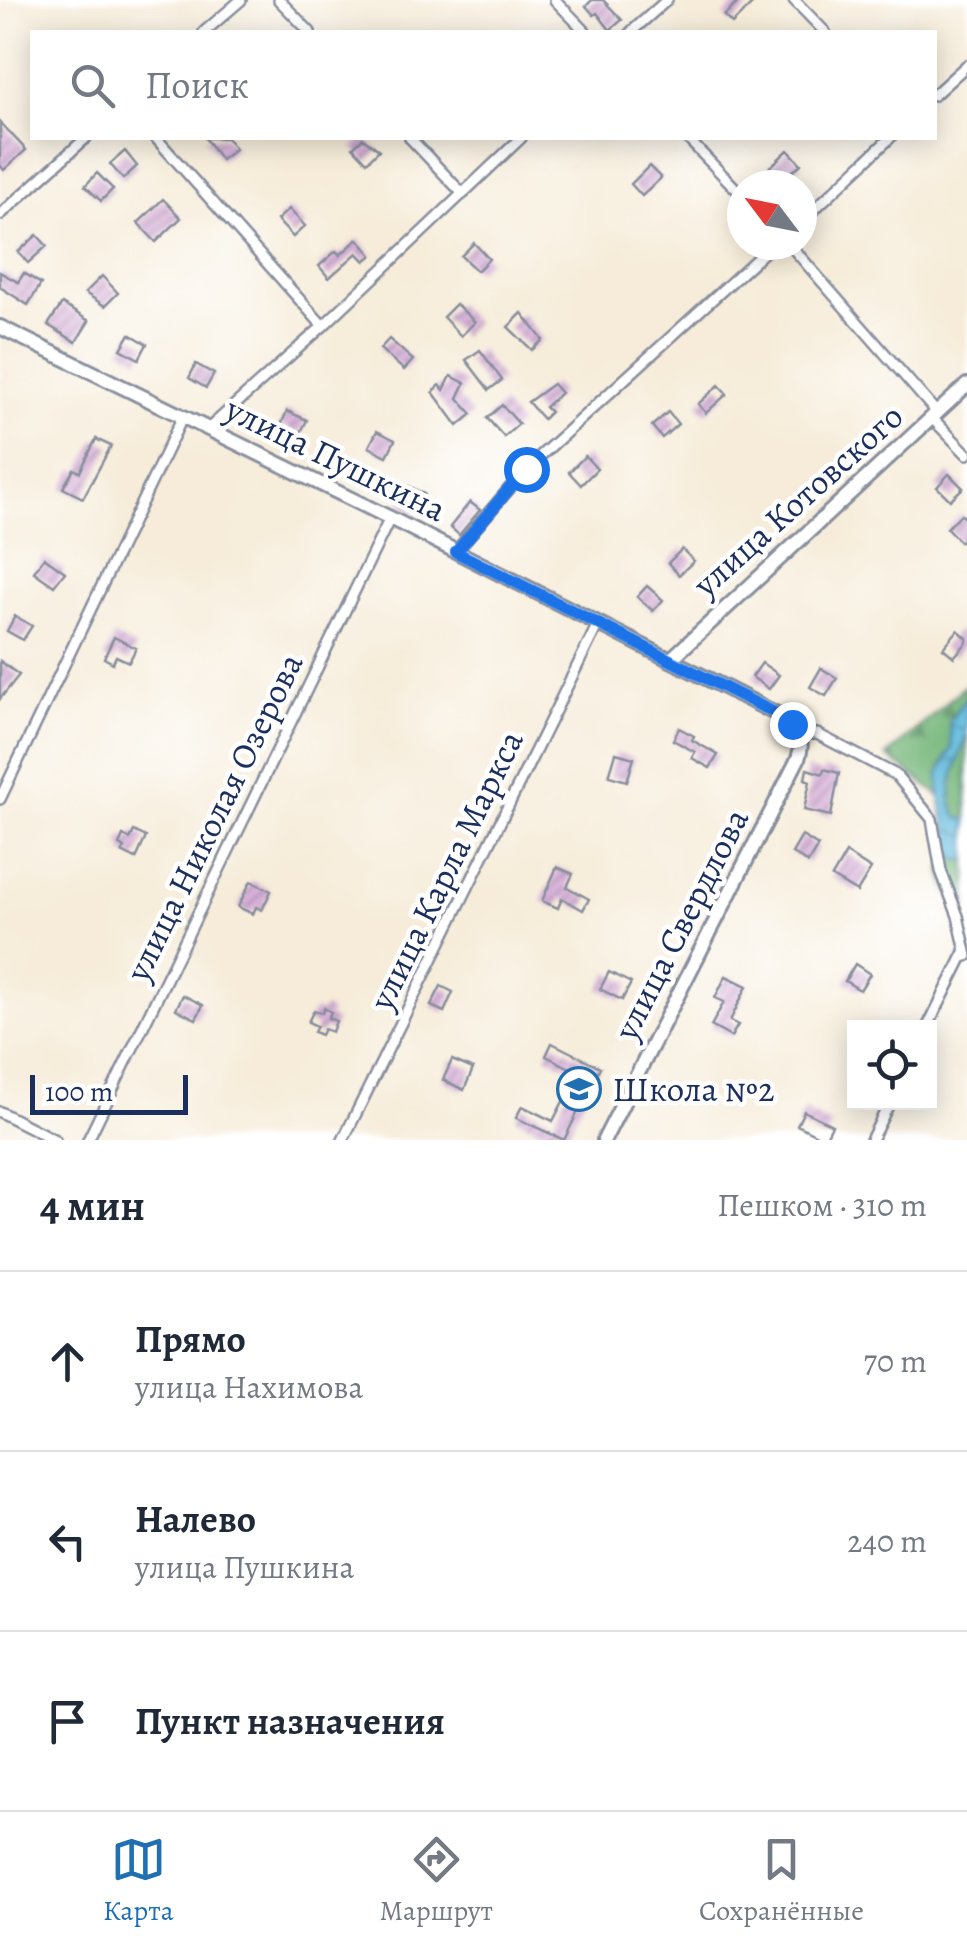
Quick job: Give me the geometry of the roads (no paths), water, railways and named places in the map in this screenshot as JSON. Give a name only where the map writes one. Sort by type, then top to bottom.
[{"type":"main road","name":"улица Пушкина","points":[[0,327],[781,716],[801,734]]},
{"type":"main road","name":"улица Котовского","points":[[670,660],[967,385]]},
{"type":"main road","name":"улица Свердлова","points":[[604,1140],[798,760],[803,744],[801,734]]},
{"type":"street","points":[[206,30],[241,0]]},
{"type":"street","points":[[279,0],[308,30]]},
{"type":"street","points":[[555,0],[584,30]]},
{"type":"street","points":[[633,30],[667,0]]},
{"type":"street","points":[[794,0],[822,30]]},
{"type":"street","points":[[937,92],[967,65]]},
{"type":"street","points":[[0,216],[84,140]]},
{"type":"street","points":[[158,140],[323,326]]},
{"type":"street","points":[[412,140],[463,194]]},
{"type":"street","points":[[208,429],[520,140]]},
{"type":"street","points":[[689,140],[727,179]]},
{"type":"street","points":[[817,207],[888,140]]},
{"type":"street","points":[[456,552],[526,469],[756,260]]},
{"type":"street","points":[[803,260],[967,454]]},
{"type":"street","points":[[0,799],[183,416]]},
{"type":"street","name":"улица Николая Озерова","points":[[88,1140],[390,518]]},
{"type":"street","name":"улица Карла Маркса","points":[[342,1140],[598,624]]},
{"type":"street","points":[[801,734],[816,734],[896,775],[932,818],[941,871],[958,916],[966,954],[931,1020]]},
{"type":"street","points":[[0,772],[9,780]]},
{"type":"street","points":[[871,1140],[886,1110]]},
{"type":"street","points":[[0,1112],[56,1140]]},
{"type":"water","points":[[967,696],[966,736],[951,789],[954,810],[959,819],[967,819],[967,859],[960,861],[951,855],[939,774],[952,748],[949,722]]},
{"type":"place","name":"Школа №2","points":[[579,1089]]}]
